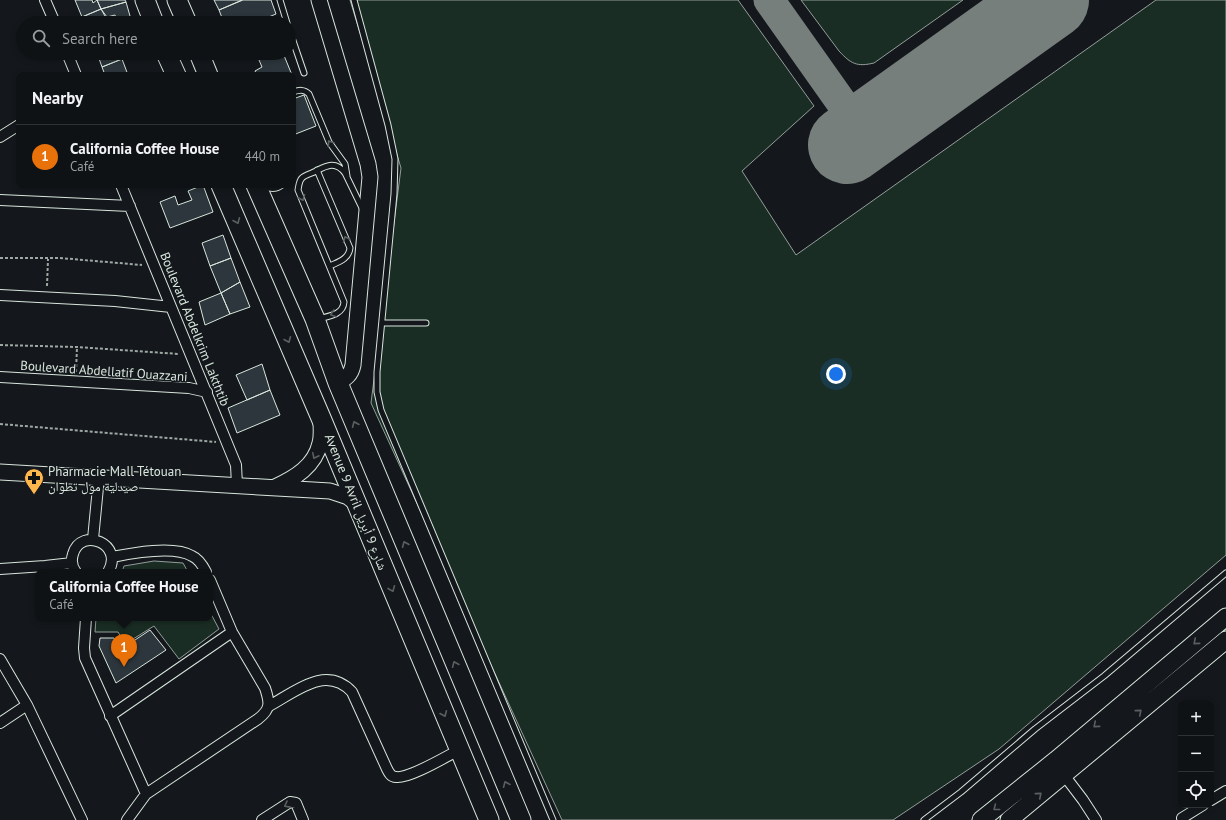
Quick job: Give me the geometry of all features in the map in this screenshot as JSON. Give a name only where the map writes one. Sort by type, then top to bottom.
[{"type":"highway","points":[[144,0],[151,16]]},
{"type":"highway","points":[[177,0],[184,16]]},
{"type":"highway","points":[[169,60],[175,72]]},
{"type":"highway","points":[[202,60],[207,72]]},
{"type":"highway","name":"Avenue 9 Avril شارع 9 أبريل","points":[[222,188],[321,418],[489,820]]},
{"type":"highway","points":[[257,188],[315,320],[338,383],[521,820]]},
{"type":"main road","points":[[981,820],[1056,760],[1226,617]]},
{"type":"main road","points":[[1009,820],[1226,640]]},
{"type":"street","points":[[45,0],[52,16]]},
{"type":"street","points":[[319,0],[368,164],[370,177],[369,205],[351,372],[348,377],[338,383]]},
{"type":"street","points":[[70,60],[75,72]]},
{"type":"street","points":[[0,138],[16,127]]},
{"type":"street","name":"Boulevard Abdelkrim Lakthtib","points":[[122,188],[237,468],[237,485]]},
{"type":"street","points":[[0,200],[130,206]]},
{"type":"street","points":[[0,295],[115,301],[171,307]]},
{"type":"street","name":"Boulevard Abdellatif Ouazzani","points":[[0,377],[189,388],[207,392]]},
{"type":"street","points":[[274,487],[289,480],[308,467],[313,461],[320,442],[321,418]]},
{"type":"street","points":[[0,472],[330,491],[348,497],[357,504]]},
{"type":"street","points":[[93,540],[99,477]]},
{"type":"street","points":[[0,569],[45,566],[74,568],[74,550],[78,545],[93,540],[102,542],[107,546],[112,557],[110,569]]},
{"type":"street","points":[[112,557],[135,552],[183,552],[193,556],[200,562],[204,569]]},
{"type":"street","points":[[127,820],[146,794],[258,719],[266,713],[269,706],[266,688],[232,632],[213,587]]},
{"type":"street","points":[[86,621],[84,648],[85,658],[146,794]]},
{"type":"street","points":[[110,716],[232,632]]},
{"type":"street","points":[[0,659],[27,706],[82,820]]},
{"type":"street","points":[[269,706],[317,681],[327,679],[337,681],[345,685],[352,692],[390,775],[395,777],[402,777],[422,769],[460,750]]},
{"type":"street","points":[[0,723],[27,706]]},
{"type":"street","points":[[1064,775],[1096,820]]},
{"type":"street","points":[[1214,798],[1226,791]]},
{"type":"street","points":[[262,820],[290,802],[294,802],[296,803],[303,820]]},
{"type":"street","points":[[1182,818],[1198,808]]},
{"type":"lane","points":[[280,0],[285,16]]},
{"type":"lane","points":[[354,0],[390,131],[395,159],[396,176],[383,323],[377,372],[377,392],[381,410],[553,820]]},
{"type":"lane","points":[[296,49],[304,73]]},
{"type":"lane","points":[[296,91],[306,91],[309,94],[329,142],[346,164],[347,177]]},
{"type":"lane","points":[[315,320],[340,312],[344,308],[344,302],[298,190],[299,183],[302,178],[330,165],[341,168],[347,177],[367,220]]},
{"type":"lane","points":[[317,170],[350,248],[347,257],[330,266]]},
{"type":"lane","points":[[383,323],[426,323]]},
{"type":"lane","points":[[924,820],[951,800],[1035,729],[1104,676],[1226,573]]},
{"type":"path","points":[[0,258],[48,258],[155,266]]},
{"type":"path","points":[[46,298],[48,258]]},
{"type":"path","points":[[0,345],[77,347],[191,354]]},
{"type":"path","points":[[76,381],[77,347]]},
{"type":"path","points":[[0,424],[227,443]]},
{"type":"green space","points":[[350,0],[738,0],[814,106],[742,171],[796,255],[1156,0],[1226,0],[1226,555],[999,749],[893,820],[562,820],[371,403],[401,168]]},
{"type":"green space","points":[[801,0],[963,0],[874,63],[863,65],[851,62],[839,51]]},
{"type":"green space","points":[[154,561],[183,563],[186,569],[123,569],[124,566]]},
{"type":"green space","points":[[213,618],[219,629],[179,659],[154,626],[125,644],[118,632],[95,632],[96,621],[213,621]]},
{"type":"building","points":[[75,0],[92,0],[93,3],[97,0],[101,9],[82,16]]},
{"type":"building","points":[[97,0],[125,0],[126,2],[101,9]]},
{"type":"building","points":[[214,0],[242,0],[219,10]]},
{"type":"building","points":[[243,0],[271,0],[276,14],[271,16],[221,16],[219,10]]},
{"type":"building","points":[[126,2],[130,16],[106,16],[101,9]]},
{"type":"building","points":[[101,9],[105,16],[84,16]]},
{"type":"building","points":[[100,60],[120,60],[102,67]]},
{"type":"building","points":[[122,60],[127,72],[104,72],[102,67]]},
{"type":"building","points":[[259,60],[286,60],[291,72],[256,72],[262,67]]},
{"type":"building","points":[[304,95],[316,126],[296,134],[296,98]]},
{"type":"building","points":[[196,188],[204,188],[213,212],[170,228],[160,202],[175,196],[178,205],[192,200],[188,191]]},
{"type":"building","points":[[223,235],[231,258],[210,266],[202,243]]},
{"type":"building","points":[[231,258],[240,282],[221,293],[210,266]]},
{"type":"building","points":[[240,282],[250,307],[230,314],[221,293]]},
{"type":"building","points":[[221,293],[230,314],[205,325],[199,302]]},
{"type":"building","points":[[262,364],[270,390],[247,400],[236,375]]},
{"type":"building","points":[[270,390],[280,415],[237,433],[228,408]]},
{"type":"building","points":[[150,630],[166,650],[116,683],[99,646],[100,638],[114,638],[120,650]]},
{"type":"taxiway","points":[[769,0],[863,133]]},
{"type":"runway","points":[[847,145],[1050,0]]},
{"type":"place","name":"Pharmacie Mall Tétouan صيدلية مول تطوان","points":[[34,495]]},
{"type":"place","name":"California Coffee House","points":[[124,667]]}]
